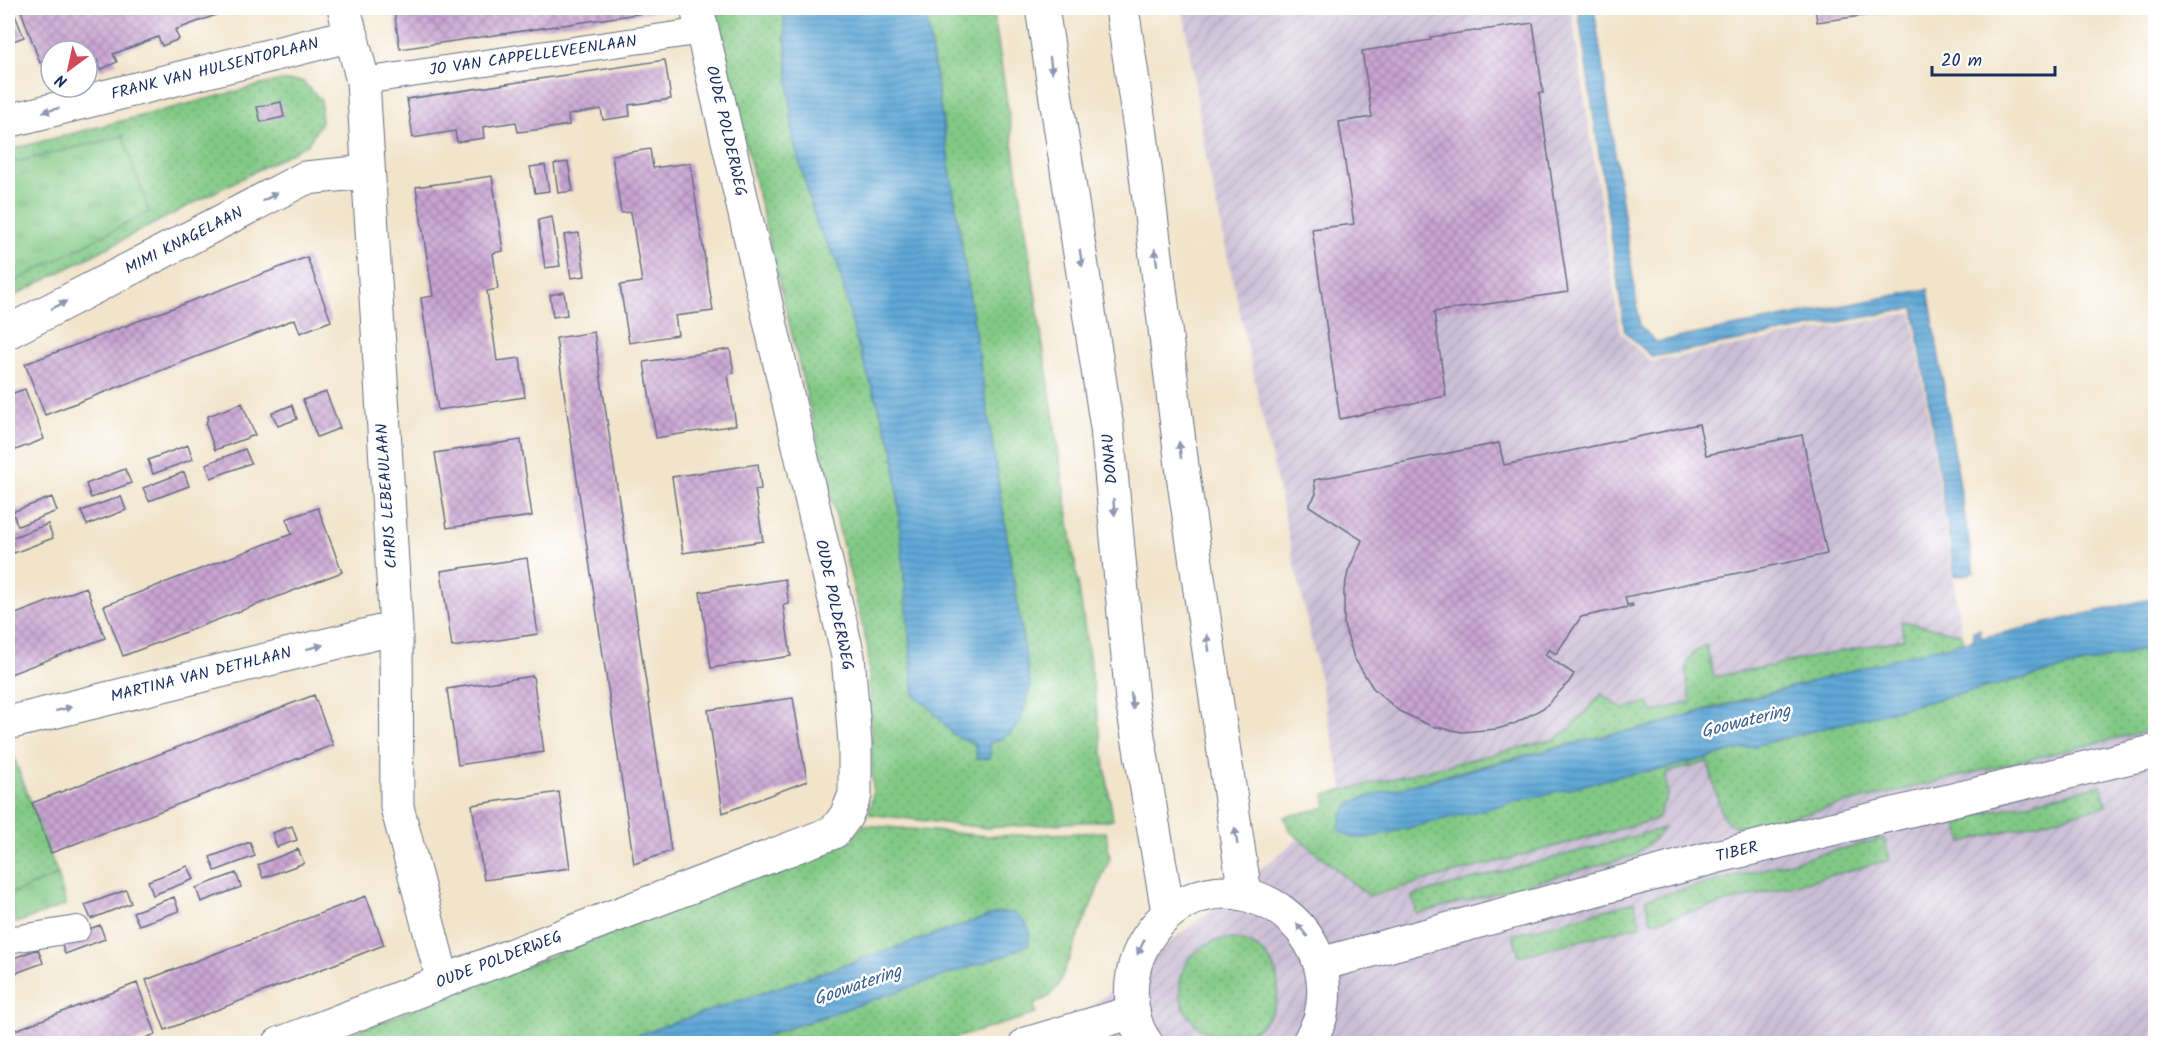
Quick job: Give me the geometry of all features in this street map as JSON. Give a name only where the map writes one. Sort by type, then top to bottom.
[{"type":"street","name":"DONAU","points":[[1042,8],[1107,428],[1132,701],[1168,912]]},
{"type":"street","points":[[1122,8],[1141,135],[1184,482],[1245,894]]},
{"type":"street","name":"JO VAN CAPPELLEVEENLAAN","points":[[363,81],[700,19]]},
{"type":"street","name":"OUDE POLDERWEG","points":[[279,1044],[834,832],[846,816],[855,795],[855,743],[848,656],[700,19]]},
{"type":"street","name":"CHRIS LEBEAULAAN","points":[[348,21],[363,81],[396,628],[397,807],[443,981]]},
{"type":"street","name":"FRANK VAN HULSENTOPLAAN","points":[[8,121],[348,21]]},
{"type":"street","name":"MIMI KNAGELAAN","points":[[8,332],[305,178],[367,172]]},
{"type":"street","name":"MARTINA VAN DETHLAAN","points":[[8,723],[396,628]]},
{"type":"street","name":"TIBER","points":[[1321,964],[1715,857],[2156,751]]},
{"type":"street","points":[[1147,1044],[1133,1012],[1130,987],[1135,959],[1148,934],[1168,912],[1192,899],[1218,893],[1245,894],[1270,903],[1293,918],[1310,939],[1321,964],[1324,992],[1320,1020],[1308,1044]]},
{"type":"street","points":[[8,940],[77,929]]},
{"type":"street","points":[[1026,1044],[1133,1012]]},
{"type":"shaded area","points":[[1183,8],[1571,8],[1620,332],[1651,362],[1912,313],[1966,661],[2155,617],[2155,1043],[1046,1044],[1346,800],[1205,152]]},
{"type":"green space","points":[[713,8],[783,8],[793,139],[817,225],[837,261],[856,339],[894,452],[914,694],[954,735],[975,744],[977,759],[990,743],[1003,739],[1030,686],[925,8],[993,8],[1113,820],[986,828],[869,814],[873,793],[868,649]]},
{"type":"green space","points":[[277,81],[302,81],[321,100],[321,122],[308,144],[8,299],[8,150]]},
{"type":"green space","points":[[123,136],[149,212],[8,285],[8,164]]},
{"type":"green space","points":[[1901,621],[1962,634],[1964,642],[1707,709],[1649,727],[1437,777],[1341,815],[1342,831],[1353,838],[1629,774],[1663,769],[2155,647],[2155,729],[1744,827],[1730,824],[1722,815],[1708,762],[1666,773],[1667,795],[1657,819],[1369,896],[1290,831],[1284,817],[1327,807],[1324,795],[1555,739],[1569,730],[1602,694],[1623,709],[1648,703],[1654,712],[1691,702],[1686,677],[1687,663],[1697,650],[1706,645],[1714,677],[1904,639]]},
{"type":"green space","points":[[11,750],[58,875],[8,895],[8,751]]},
{"type":"green space","points":[[2102,785],[2106,806],[1963,842],[1956,820]]},
{"type":"green space","points":[[863,825],[989,836],[1106,832],[1110,858],[1058,986],[1048,997],[1034,1005],[1036,1014],[939,1043],[745,1043],[1011,953],[1014,913],[998,913],[614,1043],[323,1044],[851,841]]},
{"type":"green space","points":[[1664,828],[1655,839],[1633,856],[1417,914],[1412,896]]},
{"type":"green space","points":[[1884,838],[1890,860],[1651,922],[1646,899]]},
{"type":"green space","points":[[58,875],[66,905],[16,923],[8,895]]},
{"type":"green space","points":[[1634,902],[1641,925],[1519,956],[1513,935]]},
{"type":"green space","points":[[1229,939],[1248,943],[1264,953],[1274,969],[1278,988],[1274,1007],[1264,1023],[1248,1033],[1229,1037],[1210,1033],[1194,1023],[1184,1007],[1180,988],[1184,969],[1194,953],[1210,943]]},
{"type":"water","points":[[783,8],[925,8],[1030,686],[1023,715],[1009,734],[990,743],[990,758],[977,759],[975,744],[954,735],[930,708],[914,695],[894,452],[856,339],[837,261],[817,225],[793,139]]},
{"type":"water","points":[[1578,8],[1594,8],[1640,326],[1656,342],[1928,289],[1974,573],[1955,576],[1914,308],[1652,357],[1625,332]]},
{"type":"water","name":"Goowatering","points":[[2155,598],[2155,647],[1663,769],[1629,774],[1367,838],[1353,838],[1340,832],[1338,826],[1341,825],[1347,807],[1357,800],[1370,796],[1612,734],[1649,727],[1915,653],[1974,640],[1973,631],[1980,629],[1981,638]]},
{"type":"water","name":"Goowatering","points":[[998,913],[1014,913],[1025,923],[1030,934],[1028,944],[1011,953],[745,1043],[614,1043]]},
{"type":"building","points":[[8,8],[12,8],[24,37],[8,43]]},
{"type":"building","points":[[20,8],[235,8],[175,30],[179,39],[162,46],[158,37],[113,54],[117,62],[100,70],[99,39],[39,39],[39,60]]},
{"type":"building","points":[[416,8],[657,8],[658,11],[400,49],[394,11]]},
{"type":"building","points":[[1815,8],[1905,8],[1905,10],[1817,22]]},
{"type":"building","points":[[1533,23],[1543,93],[1539,93],[1568,292],[1434,312],[1446,396],[1340,419],[1312,229],[1354,224],[1339,122],[1372,117],[1362,51],[1431,40],[1430,37]]},
{"type":"building","points":[[665,60],[671,99],[629,105],[630,116],[603,120],[601,109],[568,115],[569,125],[544,129],[518,132],[516,122],[483,127],[484,138],[457,142],[455,131],[413,138],[407,99]]},
{"type":"building","points":[[281,102],[284,117],[261,122],[257,107]]},
{"type":"building","points":[[650,149],[653,168],[690,163],[713,311],[675,316],[678,335],[629,343],[620,285],[642,282],[631,212],[621,213],[612,155]]},
{"type":"building","points":[[568,162],[573,191],[558,193],[554,164]]},
{"type":"building","points":[[545,165],[549,191],[535,193],[530,167]]},
{"type":"building","points":[[492,176],[503,251],[493,253],[498,289],[487,291],[497,361],[520,358],[525,397],[438,410],[421,298],[433,296],[416,187]]},
{"type":"building","points":[[552,217],[560,266],[545,268],[538,220]]},
{"type":"building","points":[[579,233],[585,276],[571,278],[564,235]]},
{"type":"building","points":[[307,257],[331,321],[300,333],[295,319],[45,415],[25,364]]},
{"type":"building","points":[[564,292],[567,315],[553,317],[550,295]]},
{"type":"building","points":[[594,332],[671,851],[634,864],[556,338]]},
{"type":"building","points":[[730,349],[734,373],[728,374],[736,425],[656,438],[644,362]]},
{"type":"building","points":[[25,389],[44,439],[8,453],[8,395]]},
{"type":"building","points":[[326,392],[340,428],[317,437],[303,400]]},
{"type":"building","points":[[242,403],[255,435],[215,450],[206,425],[208,416]]},
{"type":"building","points":[[292,405],[297,419],[278,426],[272,413]]},
{"type":"building","points":[[1699,424],[1706,455],[1802,435],[1827,554],[1625,597],[1627,605],[1632,604],[1633,606],[1581,617],[1556,654],[1549,649],[1545,655],[1574,674],[1569,682],[1545,707],[1514,724],[1497,729],[1462,732],[1431,726],[1399,711],[1373,688],[1354,658],[1344,625],[1344,590],[1348,572],[1362,540],[1309,506],[1316,494],[1314,480],[1499,443],[1504,465]]},
{"type":"building","points":[[521,440],[532,516],[447,528],[435,453]]},
{"type":"building","points":[[188,445],[193,459],[153,474],[148,460]]},
{"type":"building","points":[[245,449],[251,463],[211,478],[206,464]]},
{"type":"building","points":[[758,464],[761,489],[755,490],[763,541],[683,553],[672,477]]},
{"type":"building","points":[[125,469],[131,483],[91,498],[86,484]]},
{"type":"building","points":[[184,472],[189,486],[149,501],[143,488]]},
{"type":"building","points":[[121,496],[126,510],[87,525],[81,511]]},
{"type":"building","points":[[52,497],[57,511],[18,526],[12,512]]},
{"type":"building","points":[[318,508],[342,572],[123,656],[104,606],[292,534],[286,519]]},
{"type":"building","points":[[48,524],[53,538],[14,553],[8,539]]},
{"type":"building","points":[[527,558],[538,634],[452,647],[441,571]]},
{"type":"building","points":[[785,579],[789,604],[783,605],[791,656],[711,668],[700,592]]},
{"type":"building","points":[[86,587],[105,638],[8,675],[8,617]]},
{"type":"building","points":[[533,676],[544,752],[458,765],[447,689]]},
{"type":"building","points":[[314,695],[333,745],[51,853],[32,803]]},
{"type":"building","points":[[793,698],[807,781],[723,813],[708,710]]},
{"type":"building","points":[[559,792],[570,868],[484,880],[472,805]]},
{"type":"building","points":[[292,826],[297,840],[277,847],[272,833]]},
{"type":"building","points":[[250,842],[255,856],[215,871],[210,857]]},
{"type":"building","points":[[298,849],[304,863],[263,878],[258,865]]},
{"type":"building","points":[[188,866],[194,879],[153,895],[148,881]]},
{"type":"building","points":[[236,873],[241,887],[201,902],[196,888]]},
{"type":"building","points":[[126,890],[131,903],[91,919],[85,905]]},
{"type":"building","points":[[366,896],[384,945],[165,1030],[146,980]]},
{"type":"building","points":[[174,897],[179,911],[139,925],[133,912]]},
{"type":"building","points":[[100,925],[105,939],[65,954],[60,940]]},
{"type":"building","points":[[38,949],[43,963],[8,976],[8,960]]},
{"type":"building","points":[[137,983],[156,1034],[129,1044],[8,1044],[8,1033]]}]
